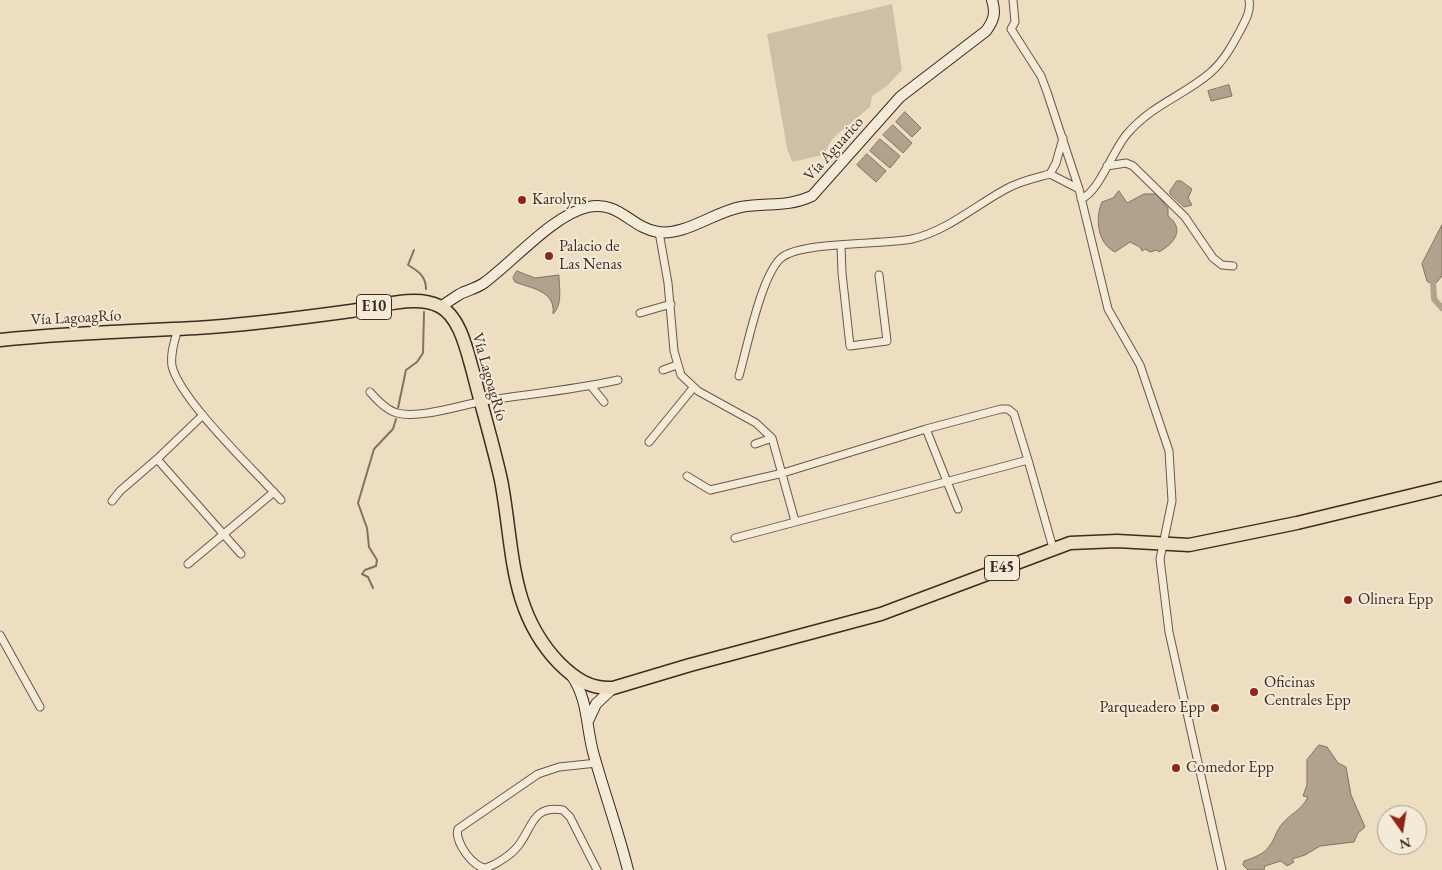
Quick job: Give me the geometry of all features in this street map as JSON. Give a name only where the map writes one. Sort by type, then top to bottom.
[{"type":"highway","name":"Vía LagoagRío","points":[[0,340],[290,319],[410,302],[429,302],[441,307],[452,318],[458,329],[481,402],[500,479],[510,547],[525,612],[539,640],[572,676]]},
{"type":"highway","name":"E45","points":[[572,676],[591,686],[613,688],[690,665],[881,614],[1053,548],[1084,542],[1190,545],[1442,488]]},
{"type":"street","name":"Vía Aguarico","points":[[659,232],[686,228],[742,206],[791,204],[812,196],[900,97],[986,31],[993,22],[995,13],[992,0]]},
{"type":"street","points":[[1013,0],[1015,22],[1011,29],[1041,76],[1079,189],[1108,309],[1140,365],[1169,451],[1172,501],[1160,559],[1171,641],[1222,870]]},
{"type":"street","points":[[1081,199],[1091,193],[1126,136],[1148,114],[1203,78],[1223,60],[1249,12],[1249,0]]},
{"type":"street","points":[[1050,174],[1056,163],[1063,138]]},
{"type":"street","points":[[1107,166],[1126,163],[1133,166],[1185,217],[1213,258],[1222,265],[1233,266]]},
{"type":"street","points":[[739,376],[764,289],[777,263],[790,254],[841,245],[919,237],[981,205],[1016,184],[1050,174],[1079,189]]},
{"type":"street","points":[[441,307],[461,294],[483,284],[558,220],[576,211],[603,205],[615,209],[650,229],[659,232],[671,304],[677,365],[681,375],[694,388],[756,423],[772,438],[795,521]]},
{"type":"street","points":[[841,245],[850,346],[886,341],[879,275]]},
{"type":"street","points":[[640,313],[671,304]]},
{"type":"street","points":[[178,328],[171,358],[173,368],[181,385],[203,415],[281,500]]},
{"type":"street","points":[[663,370],[677,365]]},
{"type":"street","points":[[370,392],[381,404],[397,413],[440,411],[481,402],[591,386],[618,380]]},
{"type":"street","points":[[591,386],[604,402]]},
{"type":"street","points":[[648,442],[694,388]]},
{"type":"street","points":[[687,476],[710,490],[783,473],[926,429],[1000,409],[1008,409],[1014,414],[1053,548]]},
{"type":"street","points":[[112,501],[120,491],[203,415]]},
{"type":"street","points":[[926,429],[958,509]]},
{"type":"street","points":[[755,444],[772,438]]},
{"type":"street","points":[[157,459],[241,554]]},
{"type":"street","points":[[735,538],[1028,460]]},
{"type":"street","points":[[188,564],[274,492]]},
{"type":"street","points":[[0,635],[40,707]]},
{"type":"street","points":[[572,676],[583,695],[597,764],[616,822],[628,870]]},
{"type":"street","points":[[588,722],[596,704],[613,688]]},
{"type":"street","points":[[597,764],[558,767],[538,774],[458,828],[456,832],[458,841],[477,865],[486,868],[518,847],[530,824],[542,812],[549,809],[563,810],[570,817],[597,870]]},
{"type":"shaded area","points":[[892,4],[902,70],[886,87],[872,96],[870,107],[833,138],[823,155],[792,162],[787,148],[767,34]]},
{"type":"shaded area","points":[[1229,85],[1232,96],[1211,101],[1208,91]]},
{"type":"shaded area","points":[[905,112],[921,128],[912,137],[896,122]]},
{"type":"shaded area","points":[[893,125],[912,143],[903,153],[883,135]]},
{"type":"shaded area","points":[[880,139],[900,156],[890,168],[870,151]]},
{"type":"shaded area","points":[[867,154],[886,171],[876,182],[857,165]]},
{"type":"shaded area","points":[[1177,181],[1181,181],[1192,189],[1188,198],[1192,205],[1184,207],[1170,194]]},
{"type":"shaded area","points":[[1119,191],[1127,203],[1144,194],[1156,194],[1168,208],[1168,216],[1176,226],[1176,235],[1170,244],[1159,252],[1157,250],[1150,252],[1145,249],[1142,251],[1140,247],[1130,242],[1115,252],[1104,243],[1098,222],[1100,208],[1102,202],[1113,198]]},
{"type":"shaded area","points":[[1442,225],[1442,276],[1436,283],[1432,284],[1427,281],[1422,264]]},
{"type":"shaded area","points":[[517,271],[535,278],[559,275],[559,301],[553,314],[553,306],[546,295],[534,288],[515,282],[513,278]]},
{"type":"shaded area","points":[[1319,745],[1327,747],[1338,763],[1346,767],[1351,795],[1365,827],[1358,833],[1354,842],[1320,846],[1305,855],[1292,859],[1294,862],[1287,866],[1281,861],[1265,866],[1264,870],[1248,870],[1243,865],[1244,861],[1268,848],[1285,820],[1302,806],[1308,797],[1303,796],[1307,785],[1307,760]]},
{"type":"waterway","points":[[414,250],[408,265],[423,277],[426,289]]},
{"type":"waterway","points":[[1433,280],[1434,299],[1442,308]]},
{"type":"waterway","points":[[398,408],[406,370],[417,362],[423,353],[424,312]]},
{"type":"waterway","points":[[373,588],[368,577],[362,574],[365,570],[376,566],[377,560],[369,547],[367,528],[358,503],[374,449],[393,429],[396,419]]},
{"type":"place","name":"Karolyns","points":[[522,200]]},
{"type":"place","name":"Palacio de Las Nenas","points":[[549,256]]},
{"type":"place","name":"Olinera Epp","points":[[1348,600]]},
{"type":"place","name":"Oficinas Centrales Epp","points":[[1254,692]]},
{"type":"place","name":"Parqueadero Epp","points":[[1215,708]]},
{"type":"place","name":"Comedor Epp","points":[[1176,768]]}]
